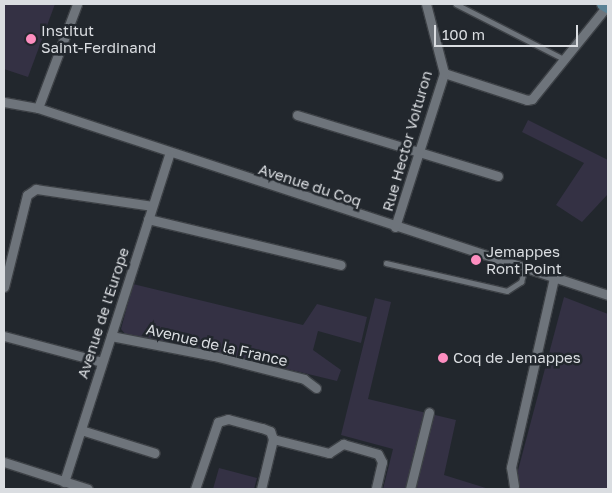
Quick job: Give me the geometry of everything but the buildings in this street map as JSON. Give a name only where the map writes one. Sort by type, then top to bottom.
[{"type":"street","points":[[38,108],[77,4]]},
{"type":"street","name":"Rue Hector Voituron","points":[[395,227],[444,73],[426,4]]},
{"type":"street","points":[[444,73],[522,99],[528,100],[538,96],[606,5]]},
{"type":"street","name":"Avenue du Coq","points":[[4,102],[38,108],[169,154],[608,294]]},
{"type":"street","points":[[297,115],[498,176]]},
{"type":"street","name":"Avenue de l'Europe","points":[[64,482],[169,154]]},
{"type":"street","points":[[4,287],[27,196],[36,189],[152,206]]},
{"type":"street","points":[[148,219],[341,265]]},
{"type":"street","points":[[514,486],[510,467],[554,277]]},
{"type":"street","points":[[4,336],[102,362]]},
{"type":"street","name":"Avenue de la France","points":[[110,336],[214,356],[304,380],[316,388]]},
{"type":"street","points":[[410,489],[429,412]]},
{"type":"street","points":[[195,489],[214,430],[218,422],[228,419],[270,431],[273,439],[260,489]]},
{"type":"street","points":[[81,430],[155,453]]},
{"type":"street","points":[[273,439],[329,453],[343,444],[378,454],[382,462],[376,489]]},
{"type":"street","points":[[4,462],[88,489]]},
{"type":"lane","points":[[456,4],[564,59]]},
{"type":"lane","points":[[386,263],[507,291],[521,282],[525,268]]},
{"type":"shaded area","name":"Institut Saint-Ferdinand","points":[[4,4],[55,4],[28,77],[4,69]]},
{"type":"shaded area","points":[[528,120],[608,160],[608,194],[582,222],[556,205],[584,163],[522,132]]},
{"type":"shaded area","points":[[133,284],[303,325],[317,304],[367,317],[361,343],[318,331],[313,350],[341,370],[337,381],[221,353],[126,335],[121,329]]},
{"type":"shaded area","points":[[564,297],[608,314],[608,489],[513,489]]},
{"type":"shaded area","points":[[375,298],[391,302],[368,399],[456,420],[444,475],[489,489],[383,489],[393,449],[341,435]]},
{"type":"shaded area","points":[[219,468],[257,478],[254,489],[213,489]]},
{"type":"place","name":"Institut Saint-Ferdinand","points":[[31,39]]},
{"type":"place","name":"Jemappes Ront Point","points":[[476,260]]},
{"type":"place","name":"Coq de Jemappes","points":[[443,358]]}]
